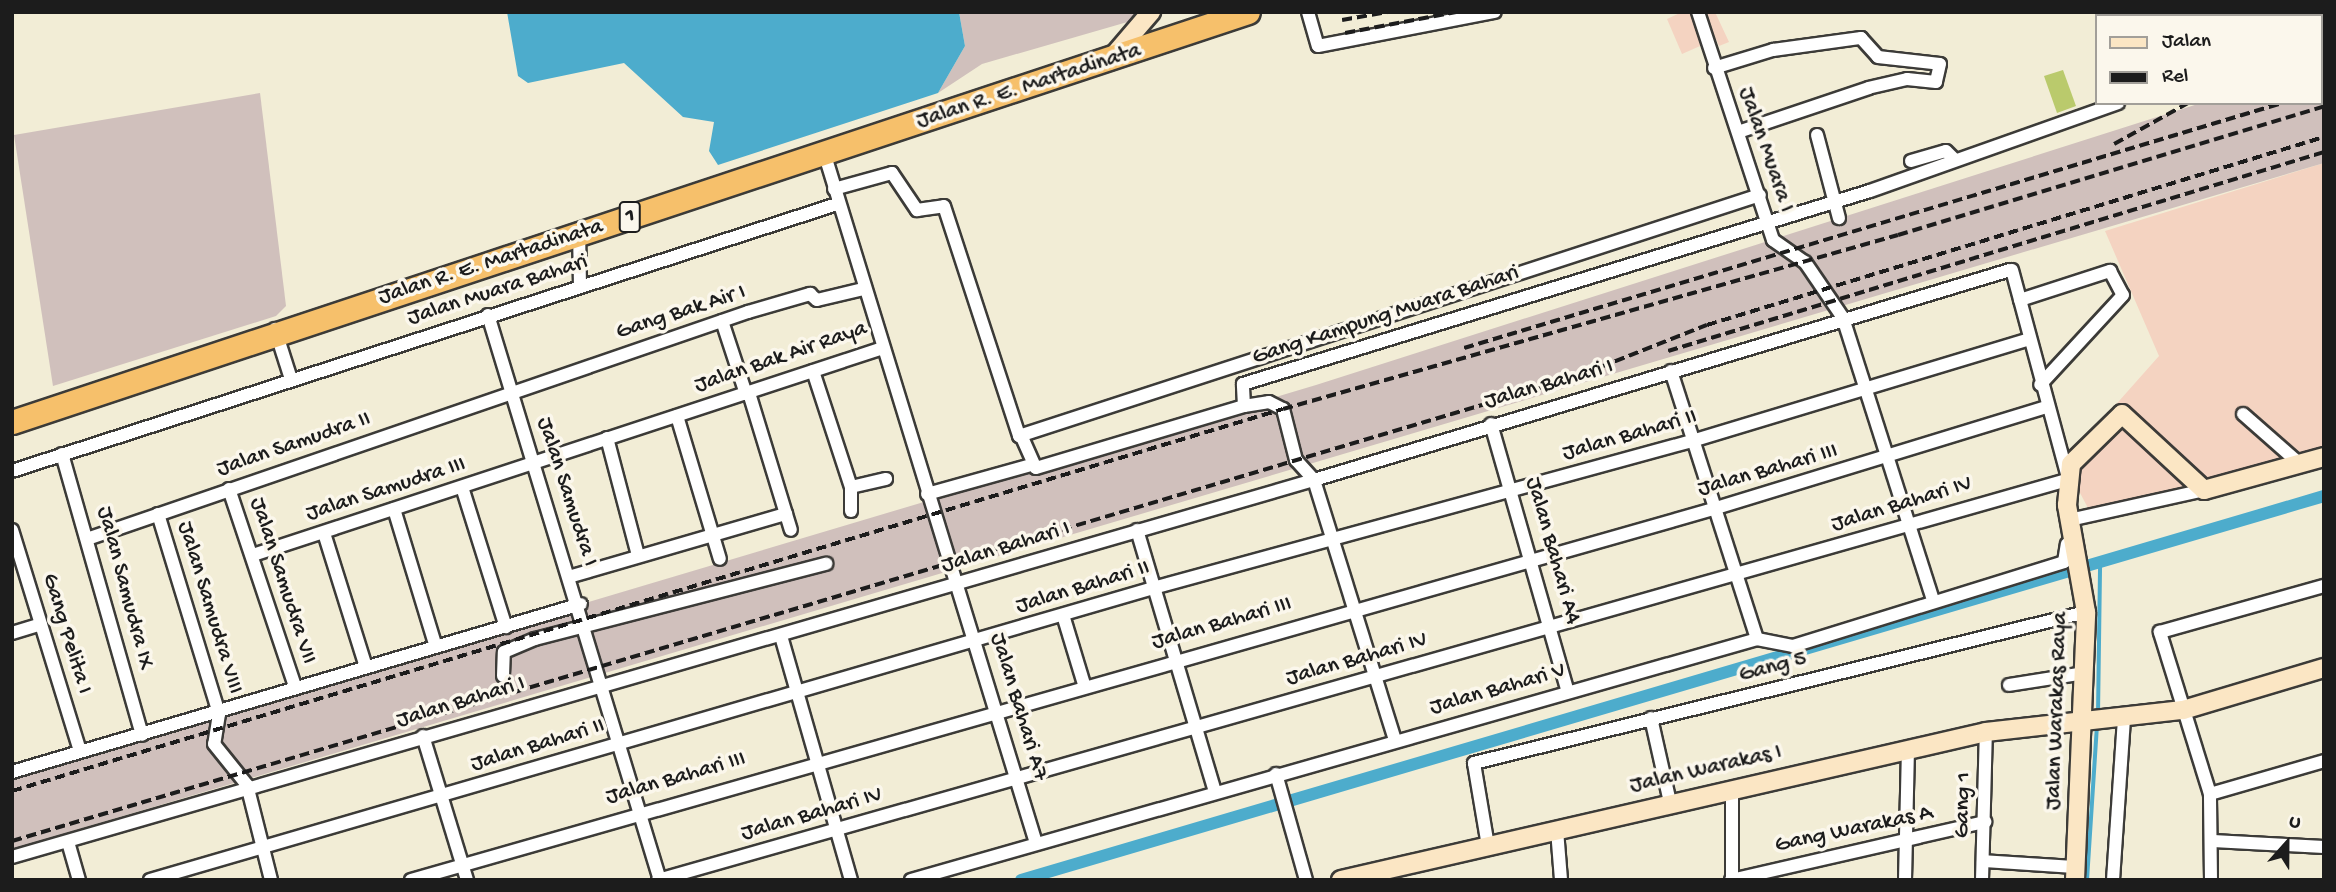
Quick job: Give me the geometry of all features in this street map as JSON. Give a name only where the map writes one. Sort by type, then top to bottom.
[{"type":"highway","name":"Jalan R. E. Martadinata","points":[[1122,51],[1212,12]]},
{"type":"highway","name":"Jalan R. E. Martadinata","points":[[12,414],[1248,12]]},
{"type":"highway","name":"Jalan R. E. Martadinata","points":[[12,422],[275,329]]},
{"type":"street","points":[[1122,51],[1151,12]]},
{"type":"street","points":[[1122,51],[1165,12]]},
{"type":"street","points":[[1308,12],[1318,46],[1495,12]]},
{"type":"street","name":"Jalan Muara I","points":[[1698,12],[1714,68],[1773,240],[1805,262],[1843,318],[1912,523],[1933,600]]},
{"type":"street","points":[[1714,68],[1773,50],[1861,38],[1881,58],[1940,64],[1936,82],[1907,79],[1869,88],[1738,132]]},
{"type":"street","name":"Gang Kampung Muara Bahari","points":[[1244,406],[1243,384],[1768,219],[1835,201],[1952,158],[2112,105]]},
{"type":"street","points":[[1817,135],[1839,218]]},
{"type":"street","name":"Jalan Bak Air Raya","points":[[533,464],[884,348],[863,289],[823,149]]},
{"type":"street","points":[[1911,161],[1946,151],[1952,158]]},
{"type":"street","points":[[834,189],[891,173],[916,209],[945,208],[1031,465]]},
{"type":"street","name":"Gang Kampung Muara Bahari","points":[[1021,435],[1237,367],[1759,195]]},
{"type":"street","name":"Jalan Muara Bahari","points":[[12,471],[488,314],[837,204]]},
{"type":"street","points":[[579,230],[580,286]]},
{"type":"street","name":"Jalan Bahari I","points":[[12,857],[249,792],[423,736],[603,683],[781,636],[1137,530],[1314,481],[1491,424],[2011,270],[2020,300]]},
{"type":"street","points":[[2040,385],[2123,295],[2110,271],[2020,300],[2044,408],[2067,477]]},
{"type":"street","name":"Gang Bak Air I","points":[[512,391],[810,294],[817,300],[863,289]]},
{"type":"street","name":"Jalan Samudra I","points":[[488,314],[533,464],[581,604],[660,880]]},
{"type":"street","points":[[722,321],[748,393],[791,530]]},
{"type":"street","points":[[275,329],[291,379]]},
{"type":"street","name":"Jalan Bahari II","points":[[149,880],[798,694],[1153,588],[1692,441],[2029,339]]},
{"type":"street","points":[[884,348],[904,395],[903,423],[927,494],[1244,406],[1280,404],[1296,460],[1314,481],[1395,740]]},
{"type":"street","points":[[1237,367],[1243,384]]},
{"type":"street","points":[[813,371],[851,487],[851,511]]},
{"type":"street","points":[[1671,371],[1734,578],[1756,639]]},
{"type":"street","name":"Jalan Samudra II","points":[[90,538],[512,391]]},
{"type":"street","name":"Jalan Bahari III","points":[[411,880],[996,709],[1713,509],[2044,408]]},
{"type":"street","points":[[2067,477],[2122,414],[2204,490]]},
{"type":"street","points":[[2243,414],[2300,464]]},
{"type":"street","points":[[677,416],[720,559]]},
{"type":"street","name":"Jalan Bahari A4","points":[[1491,424],[1513,491],[1529,560],[1552,626],[1568,692]]},
{"type":"street","points":[[607,439],[638,555]]},
{"type":"street","name":"Jalan Samudra IX","points":[[62,454],[90,538],[142,735]]},
{"type":"street","points":[[2072,533],[2204,490],[2324,457]]},
{"type":"street","name":"Jalan Samudra III","points":[[253,555],[533,464]]},
{"type":"street","name":"Jalan Bahari IV","points":[[660,880],[1374,676],[1734,578],[2067,477]]},
{"type":"street","name":"Jalan Warakas Raya","points":[[2067,477],[2072,533],[2086,604],[2085,673],[2102,718],[2075,873]]},
{"type":"street","points":[[851,487],[886,479]]},
{"type":"street","points":[[462,486],[506,627]]},
{"type":"street","name":"Jalan Samudra VII","points":[[229,489],[295,686]]},
{"type":"street","name":"Jalan Bahari A7","points":[[927,494],[958,584],[1036,843]]},
{"type":"street","points":[[394,509],[436,647]]},
{"type":"street","name":"Jalan Samudra VIII","points":[[158,514],[219,714]]},
{"type":"street","points":[[572,576],[786,514]]},
{"type":"street","name":"Gang Pelita I","points":[[12,530],[80,751]]},
{"type":"street","points":[[1137,530],[1215,791]]},
{"type":"street","points":[[324,533],[366,667]]},
{"type":"street","name":"Jalan Bahari V","points":[[911,880],[1215,791],[1756,639],[1793,646],[1933,600],[2064,562],[2072,533]]},
{"type":"street","points":[[503,676],[504,652],[587,624],[826,564]]},
{"type":"street","points":[[2211,880],[2213,841],[2210,794],[2160,632],[2324,586]]},
{"type":"street","points":[[12,772],[219,714],[295,686],[581,604]]},
{"type":"street","name":"Gang 5","points":[[1492,845],[1474,763],[2086,604]]},
{"type":"street","points":[[1063,615],[1084,684]]},
{"type":"street","points":[[12,633],[41,624]]},
{"type":"street","points":[[781,636],[851,880]]},
{"type":"street","name":"Jalan Warakas I","points":[[1341,880],[1388,874],[1492,845],[1671,802],[1986,732],[2183,710],[2324,668]]},
{"type":"street","points":[[2009,685],[2085,673]]},
{"type":"street","points":[[219,714],[214,744],[249,792],[271,880]]},
{"type":"street","points":[[1651,718],[1671,802]]},
{"type":"street","points":[[2102,718],[2112,880]]},
{"type":"street","name":"Gang 1","points":[[1982,880],[1986,732]]},
{"type":"street","points":[[423,736],[467,880]]},
{"type":"street","points":[[1905,880],[1908,749]]},
{"type":"street","points":[[2210,794],[2324,761]]},
{"type":"street","points":[[1276,774],[1289,808],[1306,880]]},
{"type":"street","points":[[1732,789],[1732,880]]},
{"type":"street","name":"Gang Warakas A","points":[[1732,880],[1985,822]]},
{"type":"street","points":[[1557,830],[1561,880]]},
{"type":"street","points":[[2213,841],[2324,847]]},
{"type":"street","points":[[68,842],[79,880]]},
{"type":"street","points":[[1983,861],[2075,873]]},
{"type":"shaded area","points":[[959,12],[1162,12],[982,64],[938,93],[965,46]]},
{"type":"shaded area","points":[[1682,12],[1715,12],[1729,42],[1719,46],[1716,39],[1682,54],[1667,19]]},
{"type":"shaded area","points":[[2324,64],[2324,163],[12,849],[12,774],[1316,385],[2195,105],[2322,105]]},
{"type":"shaded area","points":[[260,93],[286,306],[276,316],[53,386],[14,135]]},
{"type":"shaded area","points":[[2324,163],[2324,459],[2095,521],[2064,463],[2159,356],[2105,231]]},
{"type":"green space","points":[[2063,70],[2076,106],[2057,113],[2044,76]]},
{"type":"water","points":[[507,12],[959,12],[965,46],[938,93],[718,165],[709,151],[714,122],[683,117],[624,63],[528,83],[518,76]]},
{"type":"waterway","points":[[1021,880],[2324,496]]},
{"type":"waterway","points":[[2098,714],[2100,567]]},
{"type":"waterway","points":[[2087,880],[2097,725]]},
{"type":"railway","points":[[1342,20],[1387,12]]},
{"type":"railway","points":[[1345,33],[1456,12]]},
{"type":"railway","points":[[2114,144],[2184,105]]},
{"type":"railway","points":[[1464,348],[2275,105]]},
{"type":"railway","points":[[12,791],[1283,409],[1898,235],[2324,106]]},
{"type":"railway","points":[[12,841],[1573,378],[1707,325],[2324,137]]},
{"type":"railway","points":[[1668,351],[2324,152]]}]
